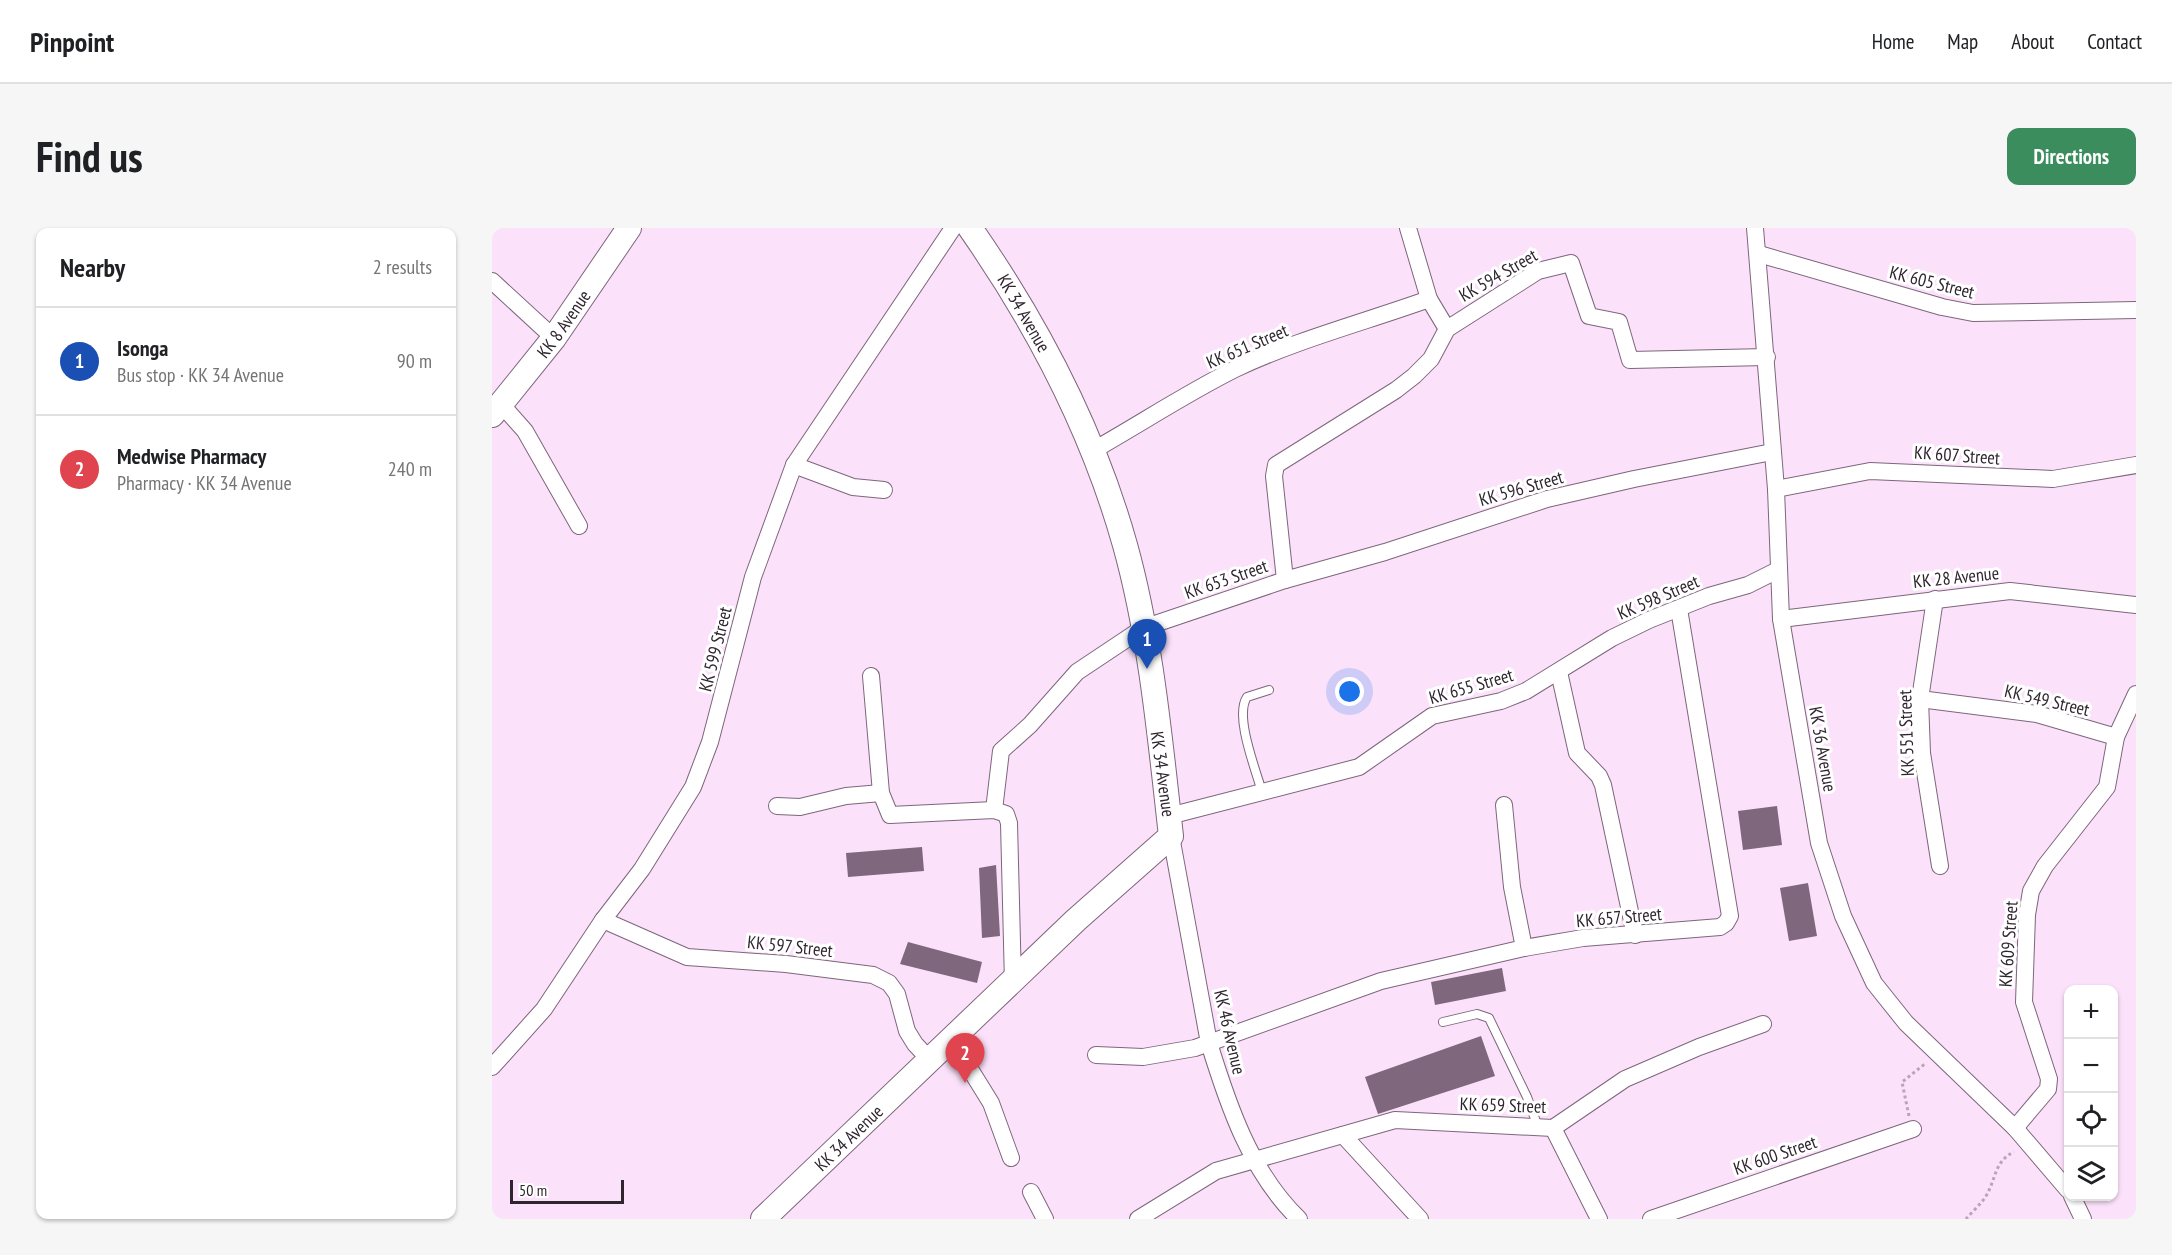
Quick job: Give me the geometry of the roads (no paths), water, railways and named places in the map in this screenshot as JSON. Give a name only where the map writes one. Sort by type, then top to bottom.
[{"type":"main road","name":"KK 8 Avenue","points":[[496,410],[554,338],[629,228]]},
{"type":"main road","name":"KK 34 Avenue","points":[[768,1218],[930,1060],[1013,983],[1170,826],[1143,628],[1125,545],[1110,495],[1045,348],[1008,283],[970,228]]},
{"type":"street","name":"KK 599 Street","points":[[492,1067],[544,1009],[603,920],[642,869],[693,787],[710,742],[753,577],[794,465],[953,228]]},
{"type":"street","points":[[1408,228],[1429,299],[1447,329]]},
{"type":"street","name":"KK 36 Avenue","points":[[1755,228],[1759,254],[1776,489],[1781,619],[1819,843],[1843,916],[1874,983],[1906,1023],[2015,1128],[2064,1185]]},
{"type":"street","name":"KK 605 Street","points":[[1759,254],[1942,307],[1974,313],[2136,310]]},
{"type":"street","name":"KK 594 Street","points":[[1275,469],[1276,465],[1396,390],[1414,376],[1431,359],[1447,329],[1538,271],[1571,263],[1589,316],[1619,322],[1630,360],[1767,357]]},
{"type":"street","points":[[492,281],[554,338]]},
{"type":"street","name":"KK 651 Street","points":[[1092,451],[1148,420],[1172,402],[1237,368],[1429,299]]},
{"type":"street","points":[[496,410],[525,431],[579,526]]},
{"type":"street","name":"KK 596 Street","points":[[1285,580],[1385,552],[1547,500],[1634,479],[1772,452]]},
{"type":"street","points":[[794,465],[853,487],[884,490]]},
{"type":"street","name":"KK 607 Street","points":[[1776,489],[1870,471],[2053,479],[2136,465]]},
{"type":"street","name":"KK 653 Street","points":[[994,810],[1000,751],[1030,725],[1077,672],[1143,628],[1285,580],[1275,469]]},
{"type":"street","name":"KK 598 Street","points":[[1559,672],[1612,638],[1709,596],[1748,585],[1778,570]]},
{"type":"street","name":"KK 28 Avenue","points":[[1781,619],[2010,591],[2136,605]]},
{"type":"street","name":"KK 551 Street","points":[[1935,599],[1920,699],[1922,753],[1940,866]]},
{"type":"street","name":"KK 657 Street","points":[[1096,1055],[1143,1057],[1209,1043],[1381,981],[1524,948],[1583,938],[1720,927],[1726,923],[1730,916],[1678,609]]},
{"type":"street","points":[[1559,672],[1577,753],[1599,776],[1603,785],[1635,935]]},
{"type":"street","name":"KK 655 Street","points":[[1170,826],[1262,792],[1359,767],[1432,716],[1501,701],[1559,672]]},
{"type":"street","points":[[871,676],[881,793],[890,815],[897,817],[994,810],[1006,814],[1009,823],[1013,983]]},
{"type":"street","points":[[2116,737],[2136,694]]},
{"type":"street","name":"KK 549 Street","points":[[1920,699],[2037,714],[2116,737]]},
{"type":"street","name":"KK 609 Street","points":[[2015,1128],[2048,1089],[2049,1079],[2024,1002],[2027,915],[2031,891],[2045,866],[2107,787],[2116,737]]},
{"type":"street","points":[[777,806],[800,807],[846,796],[881,793]]},
{"type":"street","points":[[1504,805],[1512,887],[1524,948]]},
{"type":"street","name":"KK 46 Avenue","points":[[1170,826],[1209,1043],[1230,1106],[1281,1213],[1299,1219]]},
{"type":"street","name":"KK 597 Street","points":[[603,920],[687,957],[786,964],[873,975],[889,983],[897,994],[907,1030],[915,1044],[930,1060]]},
{"type":"street","name":"KK 659 Street","points":[[1138,1219],[1216,1171],[1401,1119],[1545,1127],[1625,1079],[1699,1047],[1763,1024]]},
{"type":"street","points":[[952,1040],[991,1103],[1011,1158]]},
{"type":"street","points":[[1545,1127],[1599,1219]]},
{"type":"street","name":"KK 600 Street","points":[[1651,1219],[1913,1130]]},
{"type":"street","points":[[1344,1135],[1420,1219]]},
{"type":"street","points":[[1031,1192],[1045,1219]]},
{"type":"street","points":[[2074,1201],[2083,1219]]},
{"type":"lane","points":[[1262,792],[1245,734],[1243,703],[1247,697],[1269,690]]},
{"type":"lane","points":[[1443,1022],[1477,1014],[1489,1018],[1527,1097],[1545,1127]]},
{"type":"place","name":"Isonga","points":[[1147,669]]},
{"type":"place","name":"Medwise Pharmacy","points":[[965,1083]]}]
